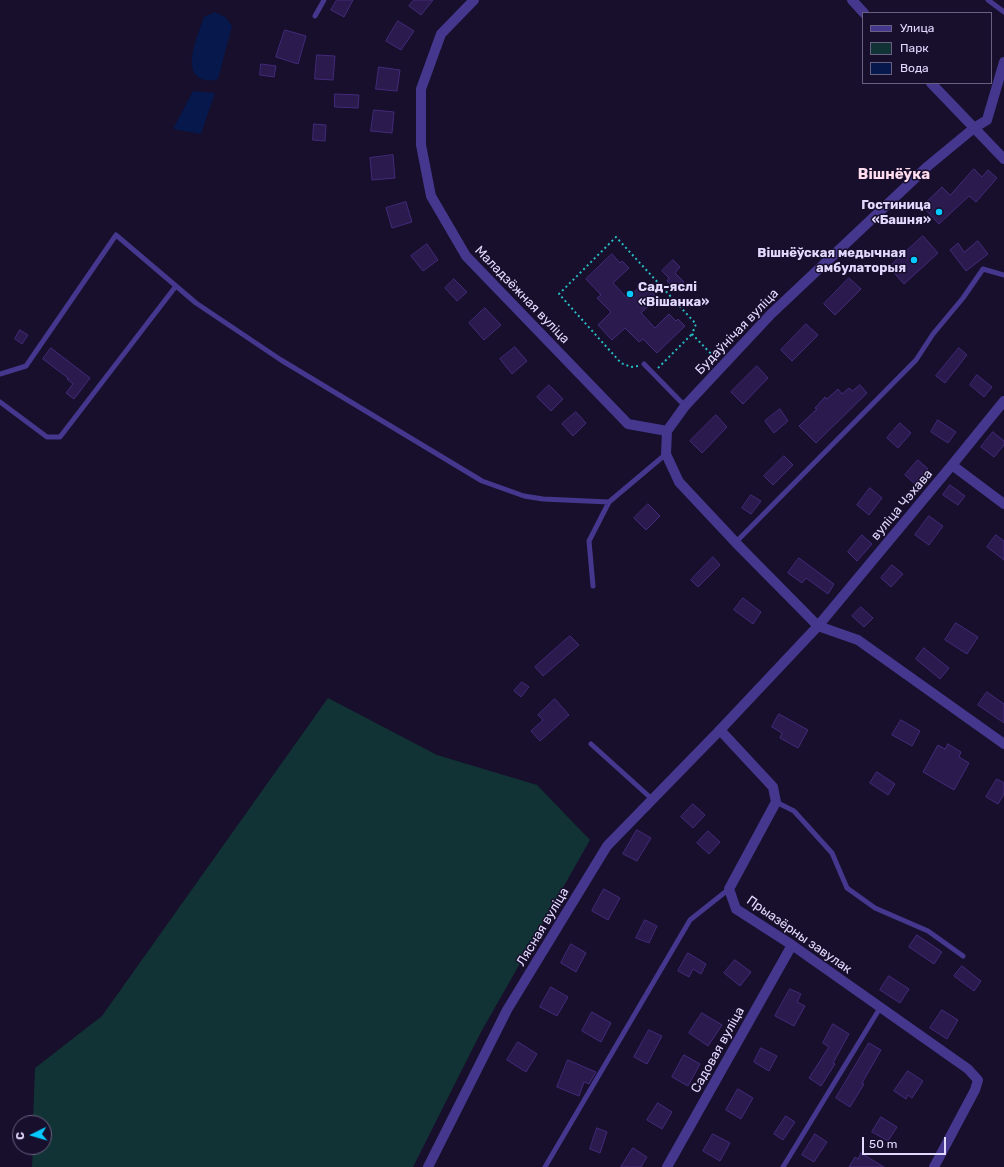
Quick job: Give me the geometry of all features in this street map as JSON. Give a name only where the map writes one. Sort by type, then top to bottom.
[{"type":"street","name":"Маладзёжная вуліца","points":[[474,0],[441,34],[422,89],[422,145],[431,196],[466,256],[628,424],[666,431]]},
{"type":"street","points":[[852,0],[863,12]]},
{"type":"street","name":"Будаўнічая вуліца","points":[[666,431],[685,406],[771,314],[928,166],[974,128],[987,120],[1004,62]]},
{"type":"street","points":[[932,84],[1004,159]]},
{"type":"street","name":"вуліца Чэхава","points":[[720,730],[818,626],[1004,401]]},
{"type":"street","points":[[666,431],[666,454],[679,482],[818,626],[858,640],[1004,744]]},
{"type":"street","points":[[952,465],[1004,504]]},
{"type":"street","points":[[720,730],[773,787],[776,802],[729,889]]},
{"type":"street","name":"Лясная вуліца","points":[[428,1167],[508,1010],[607,846],[720,730]]},
{"type":"street","name":"Прыазёрны завулак","points":[[729,889],[736,909],[792,946],[968,1069],[978,1080],[975,1090],[934,1167]]},
{"type":"street","name":"Садовая вуліца","points":[[667,1167],[792,946]]},
{"type":"lane","points":[[315,16],[324,0]]},
{"type":"lane","points":[[988,0],[1004,12]]},
{"type":"lane","points":[[0,374],[26,366],[116,235],[196,303],[281,360],[482,481],[524,496],[543,499],[609,502]]},
{"type":"lane","points":[[736,542],[916,360],[933,334],[964,298],[983,269],[1004,275]]},
{"type":"lane","points":[[0,402],[46,437],[60,438],[176,286]]},
{"type":"lane","points":[[644,364],[685,406]]},
{"type":"lane","points":[[593,586],[589,541],[609,502],[666,454]]},
{"type":"lane","points":[[591,744],[652,799]]},
{"type":"lane","points":[[776,802],[794,811],[832,854],[847,888],[875,908],[928,931],[963,956]]},
{"type":"lane","points":[[545,1167],[690,920],[729,889]]},
{"type":"lane","points":[[783,1167],[880,1008]]},
{"type":"path","points":[[644,364],[631,367],[621,363],[559,294],[616,237],[696,324],[692,334],[653,374]]},
{"type":"path","points":[[692,334],[723,366]]},
{"type":"green space","points":[[328,698],[437,755],[537,785],[590,840],[481,1032],[413,1167],[32,1167],[33,1155],[52,1155],[52,1115],[33,1115],[35,1068],[102,1016]]},
{"type":"water","points":[[215,12],[225,17],[232,26],[218,79],[205,80],[197,76],[193,70],[193,52],[204,17]]},
{"type":"water","points":[[193,91],[215,93],[201,134],[173,129]]},
{"type":"building","points":[[337,0],[353,0],[344,17],[331,10]]},
{"type":"building","points":[[414,0],[433,0],[421,15],[409,6]]},
{"type":"building","points":[[398,21],[414,31],[401,50],[386,41]]},
{"type":"building","points":[[285,30],[306,36],[298,64],[276,57]]},
{"type":"building","points":[[317,55],[335,56],[333,80],[315,79]]},
{"type":"building","points":[[261,64],[276,66],[274,77],[260,75]]},
{"type":"building","points":[[379,67],[400,70],[397,91],[376,89]]},
{"type":"building","points":[[335,94],[359,95],[358,108],[335,107]]},
{"type":"building","points":[[374,110],[394,112],[392,133],[371,131]]},
{"type":"building","points":[[314,124],[326,125],[325,141],[313,140]]},
{"type":"building","points":[[393,155],[395,178],[372,180],[370,158]]},
{"type":"building","points":[[974,169],[982,177],[988,170],[997,178],[976,202],[969,196],[939,224],[922,206],[942,187],[950,195]]},
{"type":"building","points":[[406,202],[412,222],[392,228],[386,208]]},
{"type":"building","name":"Вішнёўская медычная амбулаторыя","points":[[923,236],[938,253],[904,284],[889,267]]},
{"type":"building","points":[[978,241],[988,254],[966,271],[950,250],[958,243],[964,252]]},
{"type":"building","points":[[427,244],[438,260],[423,271],[411,256]]},
{"type":"building","points":[[612,254],[620,263],[622,261],[629,268],[613,283],[628,299],[641,285],[648,292],[650,290],[657,298],[641,313],[655,328],[669,314],[676,321],[678,319],[685,326],[657,353],[643,339],[639,342],[625,328],[612,340],[598,325],[611,312],[597,298],[601,295],[586,279]]},
{"type":"building","points":[[673,260],[680,267],[675,273],[684,282],[677,290],[667,281],[669,278],[662,271]]},
{"type":"building","points":[[849,278],[861,289],[835,315],[824,304]]},
{"type":"building","points":[[454,279],[467,292],[457,301],[445,288]]},
{"type":"building","points":[[485,308],[501,325],[484,340],[469,323]]},
{"type":"building","points":[[806,324],[818,335],[792,361],[781,350]]},
{"type":"building","points":[[20,330],[28,335],[22,344],[15,339]]},
{"type":"building","points":[[515,347],[527,361],[512,374],[500,359]]},
{"type":"building","points":[[51,348],[90,378],[74,399],[66,393],[73,384],[67,379],[68,378],[43,359]]},
{"type":"building","points":[[959,348],[967,355],[945,383],[936,376]]},
{"type":"building","points":[[757,366],[768,378],[743,404],[731,392]]},
{"type":"building","points":[[977,375],[992,387],[984,397],[970,385]]},
{"type":"building","points":[[549,385],[563,399],[551,411],[537,397]]},
{"type":"building","points":[[860,385],[867,393],[816,443],[799,426],[817,409],[815,408],[825,397],[827,399],[838,389],[842,394],[849,388],[852,391]]},
{"type":"building","points":[[780,409],[788,421],[774,433],[765,421]]},
{"type":"building","points":[[576,412],[586,423],[573,436],[562,424]]},
{"type":"building","points":[[716,415],[727,427],[702,453],[690,441]]},
{"type":"building","points":[[938,420],[956,432],[948,443],[931,432]]},
{"type":"building","points":[[900,423],[911,433],[898,448],[887,438]]},
{"type":"building","points":[[993,432],[1004,441],[1004,445],[994,457],[981,447]]},
{"type":"building","points":[[784,456],[793,465],[773,485],[764,476]]},
{"type":"building","points":[[918,460],[928,469],[915,484],[905,475]]},
{"type":"building","points":[[950,485],[965,496],[958,505],[943,495]]},
{"type":"building","points":[[870,488],[882,498],[869,515],[857,505]]},
{"type":"building","points":[[751,495],[761,501],[751,514],[742,508]]},
{"type":"building","points":[[648,504],[660,516],[646,530],[634,518]]},
{"type":"building","points":[[929,516],[943,526],[929,545],[915,535]]},
{"type":"building","points":[[862,535],[872,544],[857,561],[848,552]]},
{"type":"building","points":[[996,535],[1004,541],[1004,560],[987,547]]},
{"type":"building","points":[[713,557],[720,565],[698,587],[691,580]]},
{"type":"building","points":[[799,558],[834,584],[828,594],[806,578],[802,583],[788,573]]},
{"type":"building","points":[[892,565],[903,574],[891,587],[881,578]]},
{"type":"building","points":[[743,598],[761,612],[753,624],[734,610]]},
{"type":"building","points":[[861,607],[873,618],[864,627],[852,616]]},
{"type":"building","points":[[956,623],[978,637],[967,654],[945,640]]},
{"type":"building","points":[[570,636],[579,645],[543,676],[535,667]]},
{"type":"building","points":[[924,648],[949,668],[940,679],[916,659]]},
{"type":"building","points":[[522,682],[529,687],[521,697],[514,691]]},
{"type":"building","points":[[987,692],[1004,704],[1004,723],[978,705]]},
{"type":"building","points":[[555,699],[569,715],[540,741],[531,731],[543,720],[538,715]]},
{"type":"building","points":[[779,714],[808,730],[798,748],[780,738],[782,733],[772,727]]},
{"type":"building","points":[[901,720],[920,731],[912,746],[892,735]]},
{"type":"building","points":[[948,744],[961,752],[959,757],[969,763],[954,790],[923,772],[938,745],[945,749]]},
{"type":"building","points":[[877,772],[895,784],[888,795],[870,783]]},
{"type":"building","points":[[997,779],[1004,783],[1004,794],[998,804],[986,797]]},
{"type":"building","points":[[693,804],[705,815],[693,828],[681,817]]},
{"type":"building","points":[[637,830],[651,838],[637,861],[623,854]]},
{"type":"building","points":[[708,831],[720,842],[709,854],[697,843]]},
{"type":"building","points":[[604,889],[620,898],[608,920],[592,911]]},
{"type":"building","points":[[645,920],[657,926],[649,943],[636,938]]},
{"type":"building","points":[[917,935],[942,952],[934,964],[909,947]]},
{"type":"building","points":[[571,944],[586,953],[576,972],[561,963]]},
{"type":"building","points":[[688,953],[706,964],[701,974],[693,969],[689,977],[678,971]]},
{"type":"building","points":[[735,960],[751,972],[740,986],[724,973]]},
{"type":"building","points":[[962,966],[981,981],[974,991],[954,976]]},
{"type":"building","points":[[889,976],[909,989],[900,1003],[880,990]]},
{"type":"building","points":[[551,987],[568,997],[557,1016],[540,1007]]},
{"type":"building","points":[[790,989],[801,994],[797,1002],[805,1006],[794,1026],[775,1016]]},
{"type":"building","points":[[942,1010],[958,1020],[947,1039],[930,1028]]},
{"type":"building","points":[[592,1012],[611,1023],[601,1042],[582,1031]]},
{"type":"building","points":[[702,1013],[722,1025],[708,1046],[689,1033]]},
{"type":"building","points":[[833,1024],[849,1034],[833,1063],[835,1064],[821,1086],[809,1078],[829,1047],[823,1043]]},
{"type":"building","points":[[649,1030],[662,1036],[647,1064],[634,1057]]},
{"type":"building","points":[[518,1042],[537,1054],[526,1072],[507,1060]]},
{"type":"building","points":[[869,1043],[881,1050],[862,1083],[864,1084],[850,1107],[836,1098]]},
{"type":"building","points":[[761,1048],[777,1056],[769,1071],[754,1062]]},
{"type":"building","points":[[684,1055],[700,1064],[688,1086],[672,1077]]},
{"type":"building","points":[[568,1060],[596,1072],[589,1084],[584,1082],[579,1096],[557,1087]]},
{"type":"building","points":[[908,1071],[923,1081],[912,1098],[908,1095],[906,1099],[894,1091]]},
{"type":"building","points":[[738,1089],[753,1098],[741,1119],[726,1110]]},
{"type":"building","points":[[658,1103],[672,1112],[662,1129],[647,1120]]},
{"type":"building","points":[[786,1116],[795,1122],[783,1140],[774,1134]]},
{"type":"building","points":[[881,1117],[897,1127],[888,1141],[872,1132]]},
{"type":"building","points":[[597,1128],[607,1132],[600,1153],[590,1149]]},
{"type":"building","points":[[713,1134],[730,1143],[720,1161],[703,1151]]},
{"type":"building","points":[[815,1134],[827,1142],[814,1162],[802,1155]]},
{"type":"building","points":[[633,1148],[647,1157],[641,1167],[621,1167]]},
{"type":"building","points":[[861,1153],[884,1167],[849,1167],[855,1157],[858,1159]]},
{"type":"place","name":"Гостиница «Башня»","points":[[939,212]]},
{"type":"place","name":"Вішнёўская медычная амбулаторыя","points":[[914,260]]},
{"type":"place","name":"Сад-яслі «Вішанка»","points":[[630,294]]},
{"type":"district","name":"Вішнёўка","points":[[894,175]]}]
